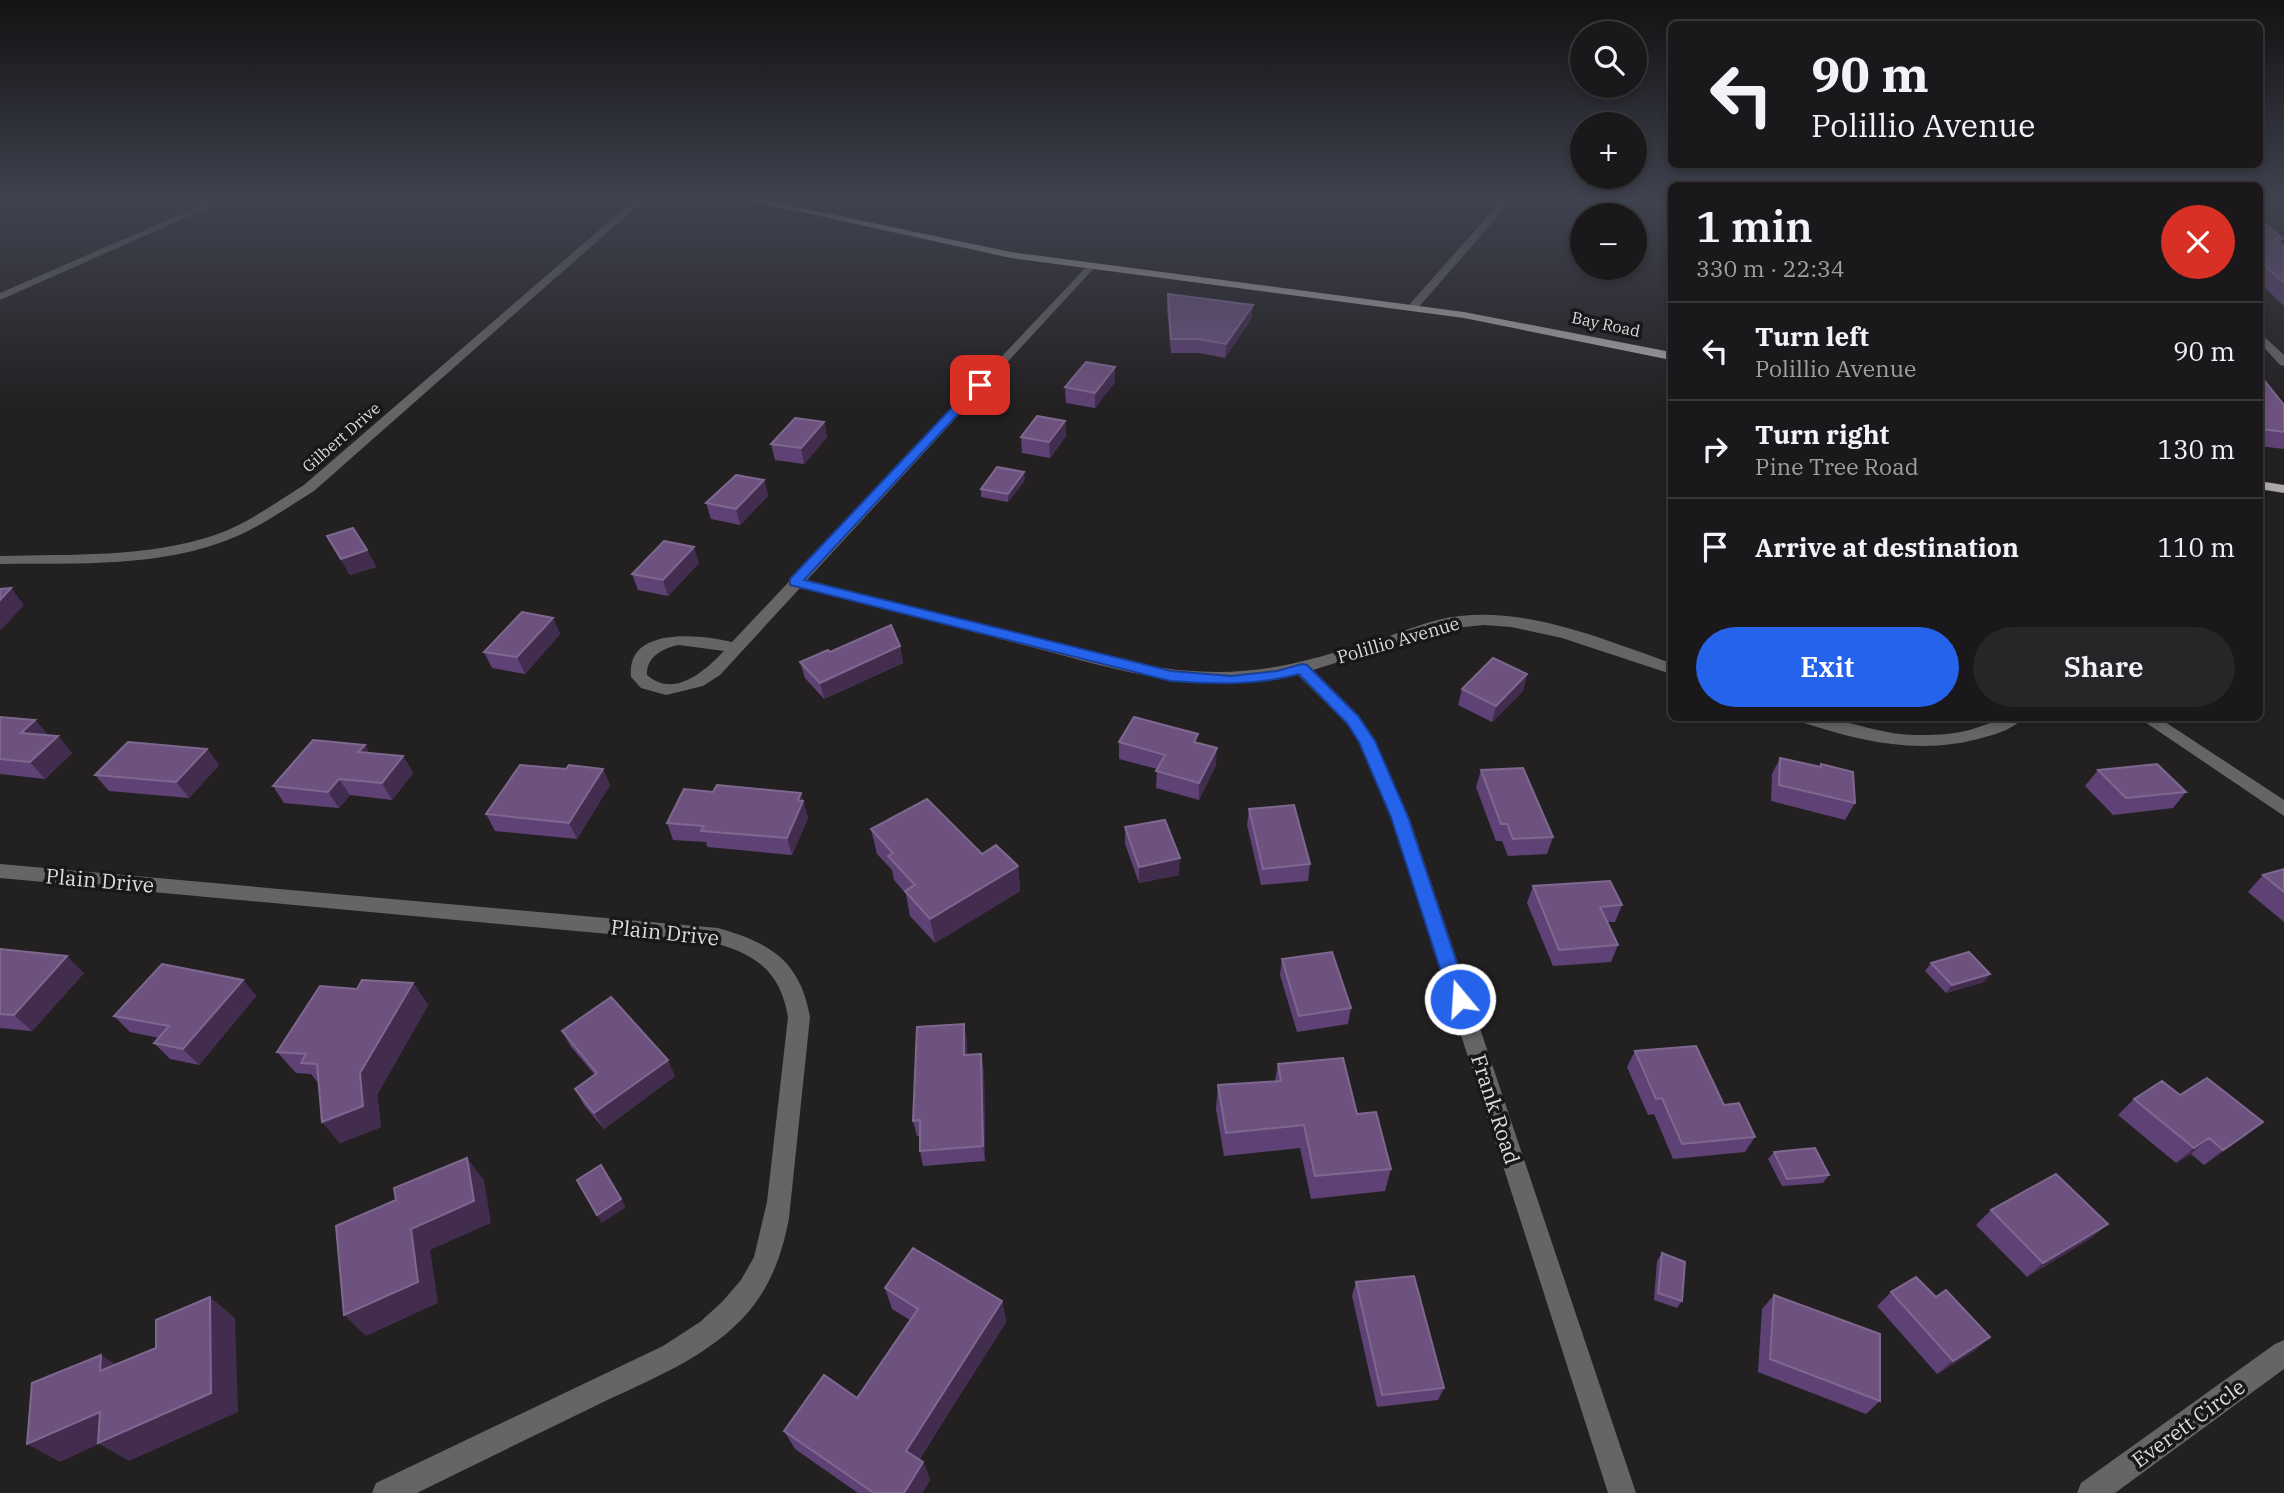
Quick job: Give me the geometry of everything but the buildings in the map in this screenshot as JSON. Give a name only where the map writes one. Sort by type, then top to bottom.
[{"type":"main road","name":"Bay Road","points":[[1111,269],[1413,307],[1517,324],[1668,355]]},
{"type":"main road","points":[[2263,486],[2284,489]]},
{"type":"street","points":[[0,297],[63,269]]},
{"type":"street","name":"Gilbert Drive","points":[[0,561],[122,556],[181,549],[222,537],[251,523],[319,479],[560,269]]},
{"type":"street","points":[[734,648],[695,639],[671,641],[655,648],[644,657],[638,667],[639,677],[654,688],[669,690],[687,687],[709,675],[1088,269]]},
{"type":"street","points":[[1413,307],[1447,269]]},
{"type":"street","points":[[2263,339],[2284,362]]},
{"type":"street","name":"Polillio Avenue","points":[[795,582],[1171,676],[1231,681],[1277,676],[1444,624],[1479,620],[1518,624],[1563,634],[1668,668]]},
{"type":"street","name":"Frank Road","points":[[1302,669],[1353,720],[1367,741],[1399,817],[1622,1493]]},
{"type":"street","points":[[1817,721],[1860,734],[1915,741],[1975,736],[2008,721]]},
{"type":"street","points":[[2152,721],[2284,810]]},
{"type":"street","name":"Plain Drive","points":[[0,871],[718,936],[751,946],[770,958],[786,974],[797,1002],[799,1017],[777,1216],[767,1256],[758,1277],[744,1297],[711,1331],[672,1355],[386,1493]]},
{"type":"street","name":"Everett Circle","points":[[2091,1493],[2284,1353]]},
{"type":"route","points":[[980,385],[795,582],[1171,676],[1231,681],[1277,676],[1302,669],[1353,720],[1367,741],[1399,817],[1460,999]]}]
